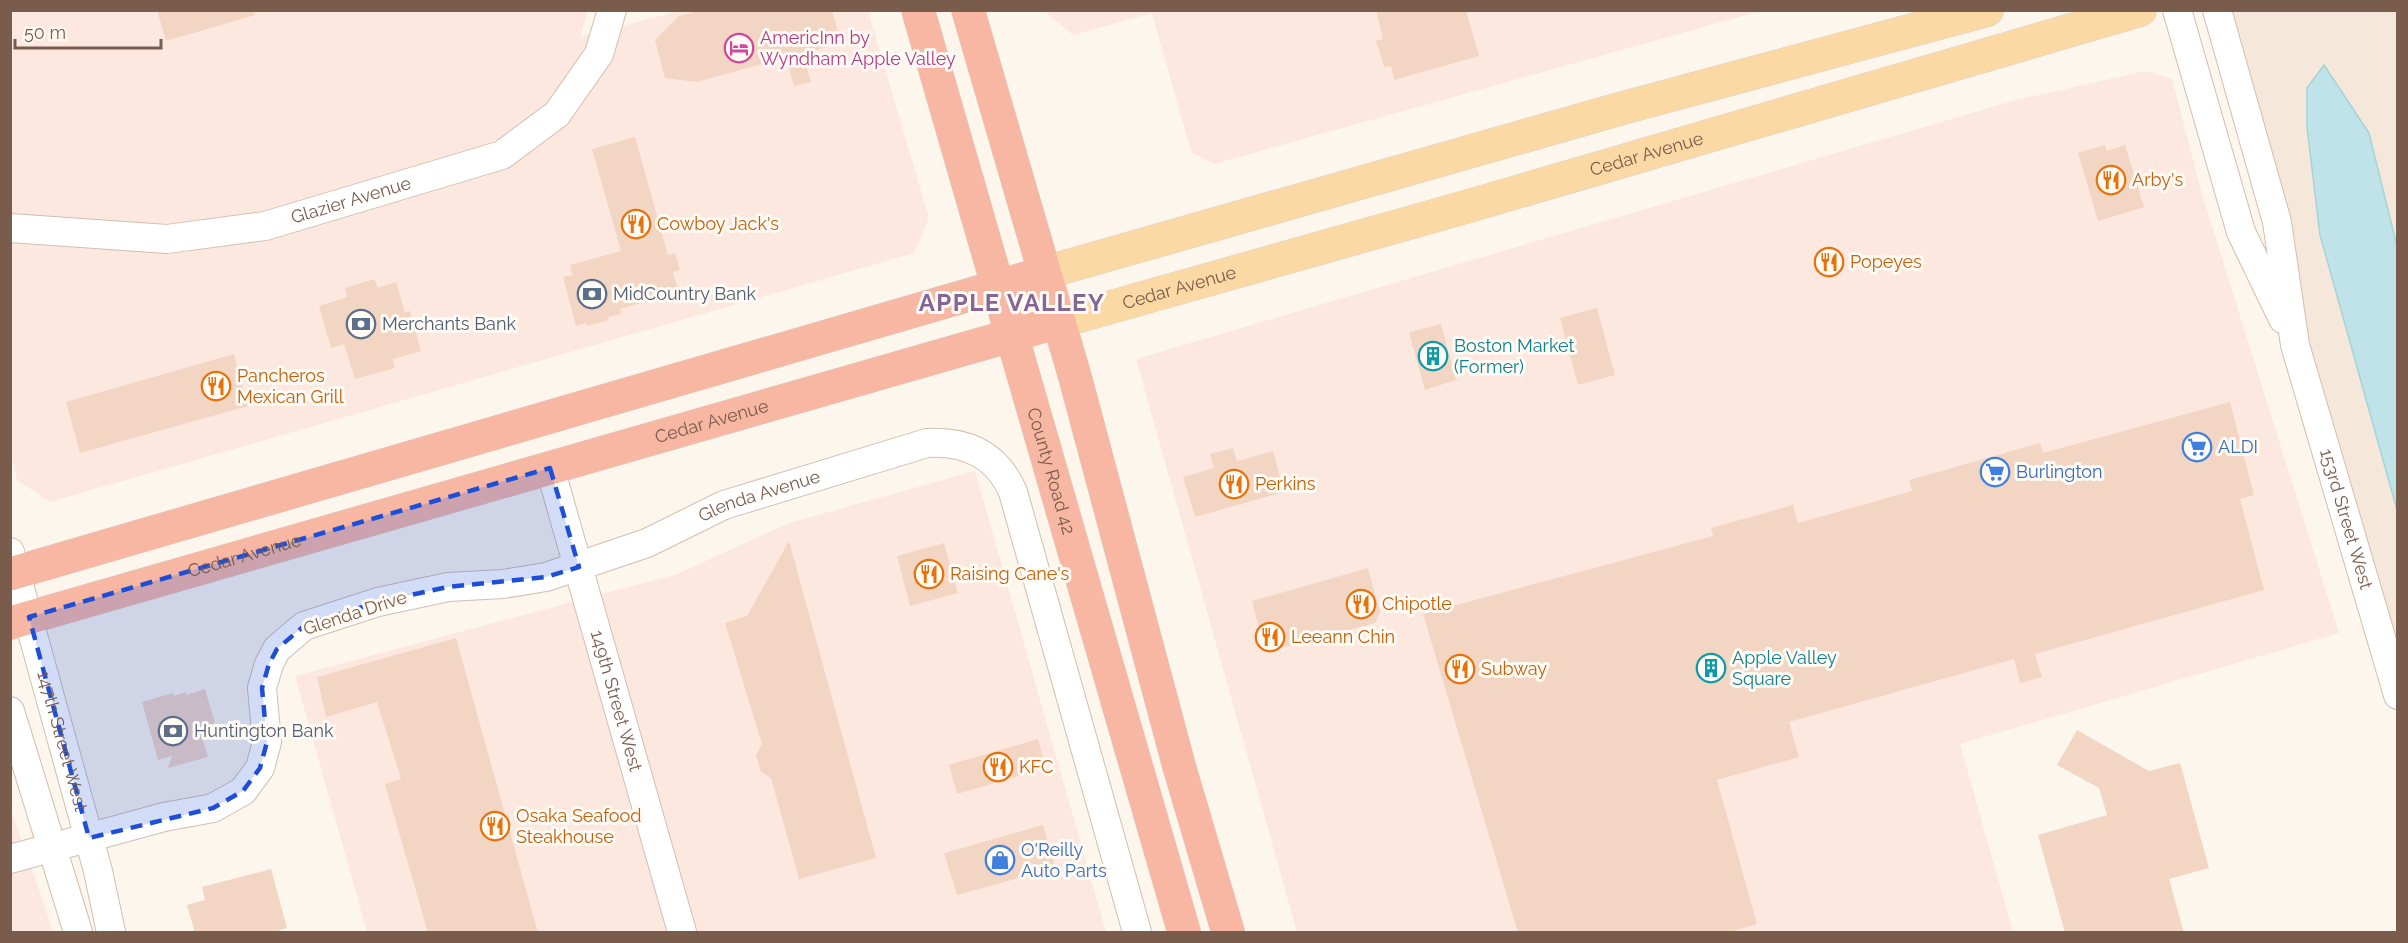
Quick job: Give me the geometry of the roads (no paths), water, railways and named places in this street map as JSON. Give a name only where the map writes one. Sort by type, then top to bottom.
[{"type":"highway","name":"County Road 42","points":[[918,10],[1184,933]]},
{"type":"highway","points":[[968,10],[1125,555],[1179,766],[1228,933]]},
{"type":"highway","points":[[12,566],[1044,273]]},
{"type":"highway","name":"Cedar Avenue","points":[[20,620],[1058,322]]},
{"type":"main road","points":[[1044,273],[1623,108],[1987,10]]},
{"type":"main road","name":"Cedar Avenue","points":[[1058,322],[1481,202],[2140,10]]},
{"type":"street","name":"Glazier Avenue","points":[[10,228],[168,239],[265,226],[502,155],[557,114],[599,54],[612,10]]},
{"type":"street","name":"153rd Street West","points":[[2177,10],[2241,232],[2295,345]]},
{"type":"street","name":"153rd Street West","points":[[2217,10],[2277,222],[2295,345],[2397,695]]},
{"type":"street","name":"Glenda Avenue","points":[[546,577],[647,543],[724,505],[927,443],[960,444],[978,451],[995,462],[1006,476],[1013,492],[1137,933]]},
{"type":"street","name":"149th Street West","points":[[550,468],[682,933]]},
{"type":"street","name":"147th Street West","points":[[12,566],[20,620],[89,838],[111,933]]},
{"type":"street","name":"Glenda Drive","points":[[10,859],[164,818],[213,808],[243,791],[260,768],[267,742],[262,688],[270,664],[277,649],[304,626],[378,602],[448,587],[503,584],[546,577]]},
{"type":"street","points":[[10,711],[78,933]]},
{"type":"water","points":[[2324,65],[2369,133],[2397,246],[2397,510],[2320,235],[2307,127],[2307,88]]},
{"type":"place","name":"AmericInn by Wyndham Apple Valley","points":[[739,48]]},
{"type":"place","name":"Arby's","points":[[2111,180]]},
{"type":"place","name":"Cowboy Jack's","points":[[636,224]]},
{"type":"place","name":"Popeyes","points":[[1829,262]]},
{"type":"place","name":"MidCountry Bank","points":[[592,294]]},
{"type":"place","name":"Merchants Bank","points":[[361,324]]},
{"type":"place","name":"Boston Market (Former)","points":[[1433,356]]},
{"type":"place","name":"Pancheros Mexican Grill","points":[[216,386]]},
{"type":"place","name":"ALDI","points":[[2197,447]]},
{"type":"place","name":"Burlington","points":[[1995,472]]},
{"type":"place","name":"Perkins","points":[[1234,484]]},
{"type":"place","name":"Raising Cane's","points":[[929,574]]},
{"type":"place","name":"Chipotle","points":[[1361,604]]},
{"type":"place","name":"Leeann Chin","points":[[1270,637]]},
{"type":"place","name":"Apple Valley Square","points":[[1711,668]]},
{"type":"place","name":"Subway","points":[[1460,669]]},
{"type":"place","name":"Huntington Bank","points":[[173,731]]},
{"type":"place","name":"KFC","points":[[998,767]]},
{"type":"place","name":"Osaka Seafood Steakhouse","points":[[495,826]]},
{"type":"place","name":"O'Reilly Auto Parts","points":[[1000,860]]},
{"type":"district","name":"APPLE VALLEY","points":[[1012,303]]}]
